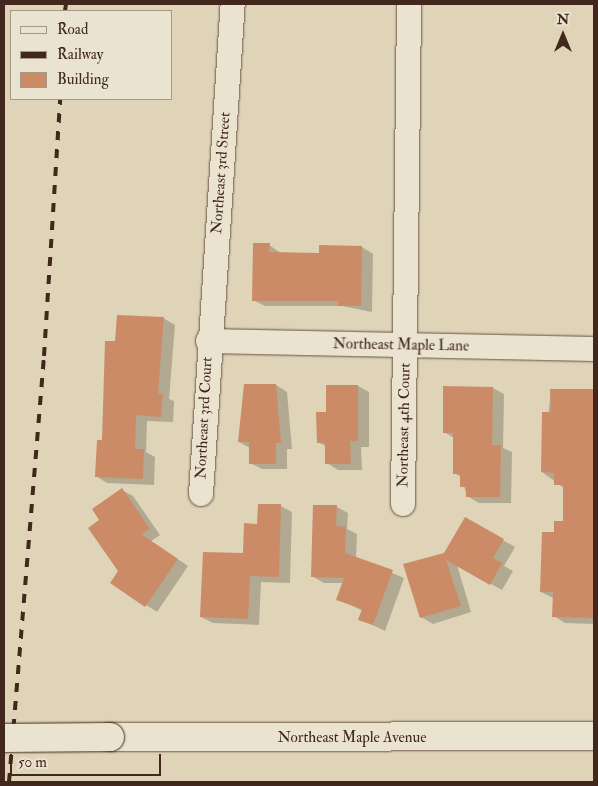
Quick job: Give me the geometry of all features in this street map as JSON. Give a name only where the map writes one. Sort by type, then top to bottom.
[{"type":"main road","name":"Northeast Maple Avenue","points":[[4,738],[594,736]]},
{"type":"street","name":"Northeast 3rd Street","points":[[208,342],[233,4]]},
{"type":"street","name":"Northeast 4th Court","points":[[403,504],[409,4]]},
{"type":"street","name":"Northeast Maple Lane","points":[[208,342],[594,349]]},
{"type":"street","name":"Northeast 3rd Court","points":[[201,494],[208,342]]},
{"type":"building","points":[[253,243],[270,243],[269,252],[319,253],[319,245],[362,246],[361,306],[338,306],[338,301],[252,301]]},
{"type":"building","points":[[117,315],[164,317],[158,393],[163,394],[161,417],[136,415],[135,449],[144,449],[143,479],[95,477],[97,440],[102,440],[105,341],[115,341]]},
{"type":"building","points":[[244,384],[276,384],[281,443],[276,443],[276,464],[249,464],[249,442],[238,442]]},
{"type":"building","points":[[326,385],[358,385],[358,441],[350,441],[351,464],[325,464],[325,443],[317,443],[316,412],[326,412]]},
{"type":"building","points":[[443,386],[493,387],[492,445],[501,445],[500,497],[466,497],[466,487],[460,487],[460,474],[453,474],[453,433],[443,433]]},
{"type":"building","points":[[550,389],[594,389],[594,618],[552,617],[553,592],[540,592],[542,532],[554,532],[554,521],[563,521],[563,485],[554,485],[554,473],[541,472],[542,412],[551,412]]},
{"type":"building","points":[[122,488],[150,529],[141,534],[178,559],[145,607],[110,583],[118,571],[88,528],[99,520],[92,509]]},
{"type":"building","points":[[258,504],[281,504],[279,577],[250,576],[248,619],[200,617],[203,552],[243,553],[244,523],[257,524]]},
{"type":"building","points":[[313,505],[337,505],[336,526],[346,527],[345,553],[393,570],[373,625],[358,620],[362,609],[336,600],[344,578],[311,577]]},
{"type":"building","points":[[465,517],[504,539],[493,558],[502,563],[490,585],[446,560],[461,606],[420,618],[403,564],[444,553]]},
{"type":"railway","points":[[65,10],[66,4]]},
{"type":"railway","points":[[9,782],[44,356],[60,100]]}]
